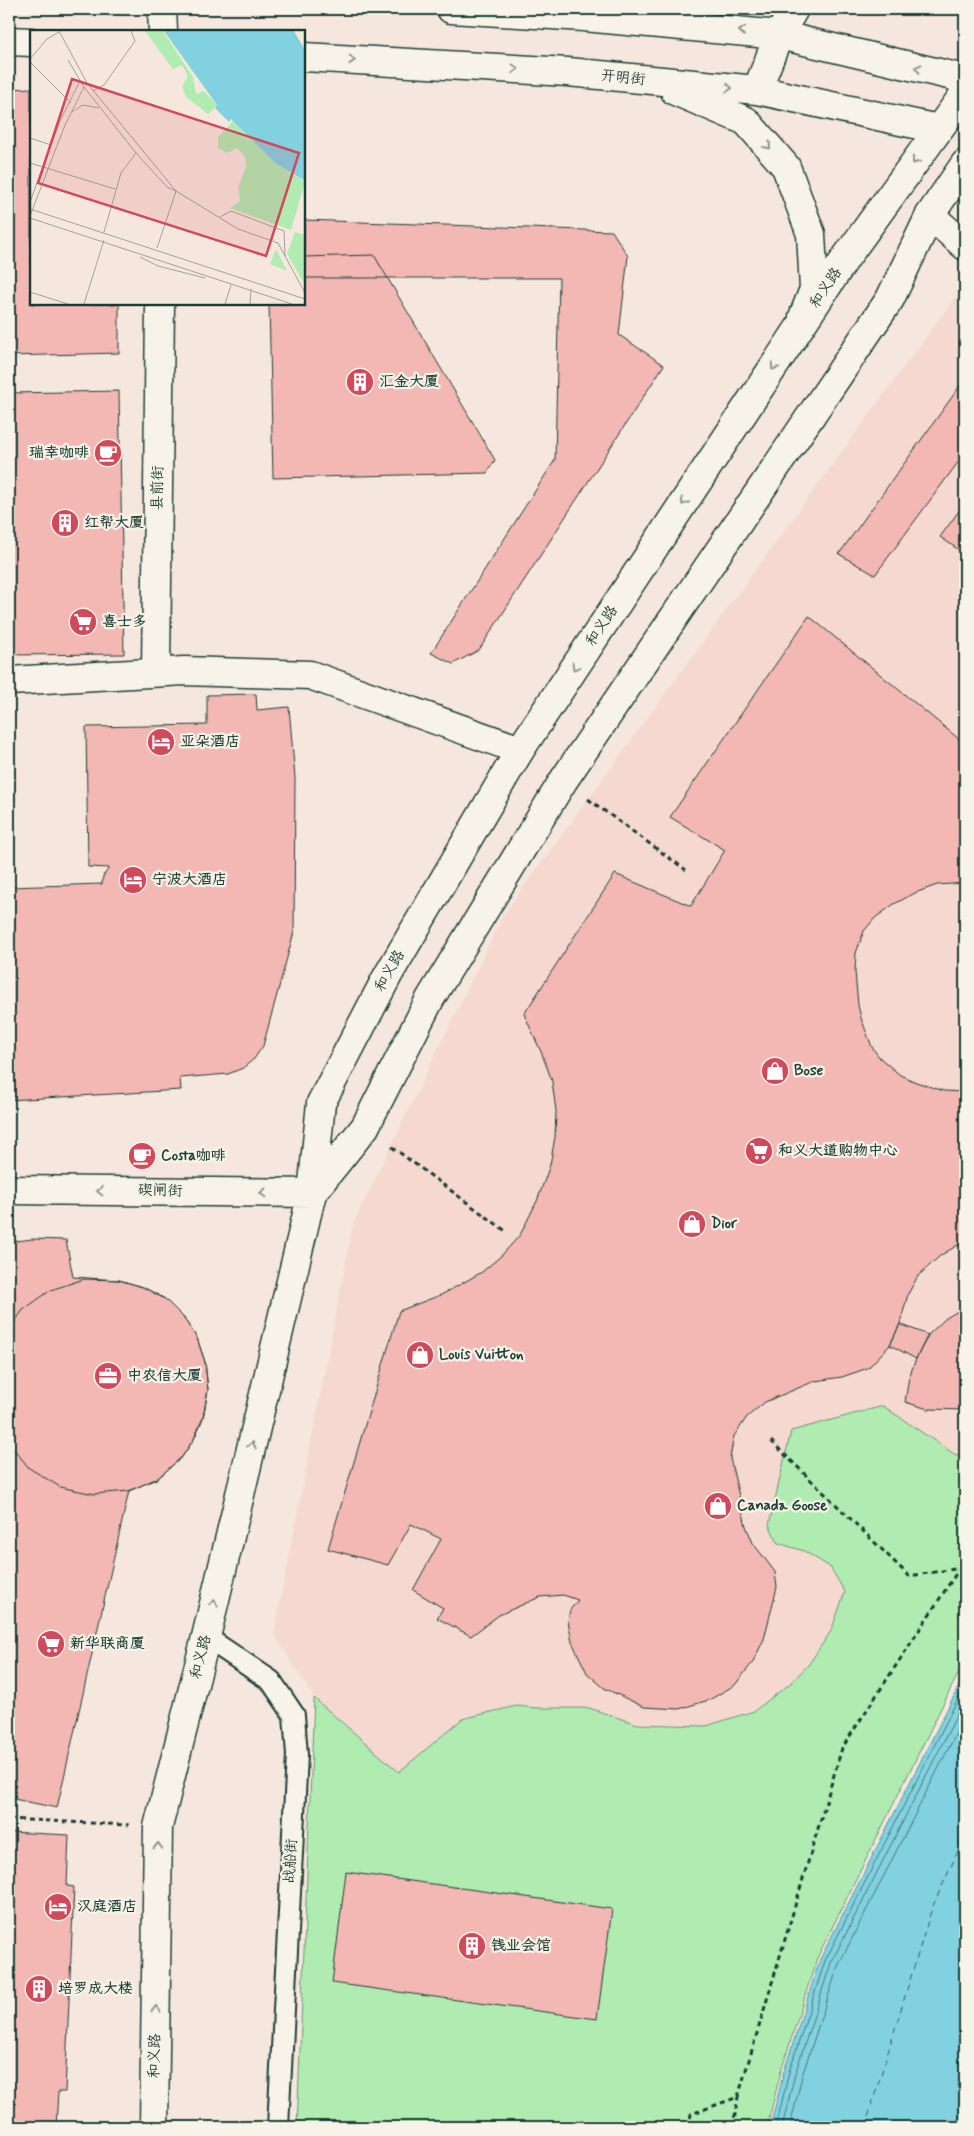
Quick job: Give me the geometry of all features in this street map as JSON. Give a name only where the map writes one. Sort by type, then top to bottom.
[{"type":"main road","points":[[162,9],[162,30]]},
{"type":"main road","points":[[451,9],[584,17],[779,35],[965,79]]},
{"type":"main road","points":[[757,90],[779,35],[794,9]]},
{"type":"main road","points":[[9,41],[30,42]]},
{"type":"main road","name":"开明街","points":[[305,57],[568,72],[757,90],[938,129]]},
{"type":"main road","points":[[651,80],[746,121],[786,167],[811,234],[814,289],[796,333]]},
{"type":"main road","name":"和义路","points":[[154,2127],[158,1826],[206,1637],[312,1193],[321,1103],[388,975],[520,750],[847,256],[965,93]]},
{"type":"main road","name":"和义路","points":[[312,1193],[365,1127],[430,999],[564,781],[890,299],[930,215],[965,164]]},
{"type":"main road","points":[[930,215],[965,246]]},
{"type":"main road","name":"县前街","points":[[156,672],[160,305]]},
{"type":"main road","points":[[9,681],[184,671],[310,675],[520,750]]},
{"type":"main road","name":"碶闸街","points":[[9,1190],[312,1193]]},
{"type":"lane","name":"战船街","points":[[206,1637],[271,1681],[294,1714],[297,1755],[278,2127]]},
{"type":"path","points":[[564,781],[686,870]]},
{"type":"path","points":[[392,1147],[507,1232]]},
{"type":"path","points":[[771,1441],[909,1576],[961,1568]]},
{"type":"path","points":[[734,2127],[738,2097],[842,1748],[965,1560]]},
{"type":"path","points":[[9,1819],[132,1825]]},
{"type":"path","points":[[689,2127],[691,2114],[738,2097]]},
{"type":"shaded area","points":[[955,297],[965,300],[965,1457],[954,1454],[778,1543],[804,1551],[830,1567],[845,1592],[831,1631],[809,1664],[791,1683],[754,1710],[706,1726],[637,1724],[589,1708],[516,1706],[462,1719],[399,1772],[314,1698],[274,1634],[353,1224],[503,915]]},
{"type":"green space","points":[[883,1406],[954,1454],[965,1457],[965,1660],[817,1958],[781,2071],[767,2127],[297,2127],[314,1698],[399,1772],[462,1719],[516,1706],[589,1708],[637,1724],[706,1726],[754,1711],[791,1683],[809,1664],[831,1631],[845,1592],[830,1567],[804,1551],[778,1543],[769,1525],[791,1431]]},
{"type":"water","points":[[965,1674],[965,2127],[770,2127],[784,2071],[820,1959]]},
{"type":"building","points":[[30,88],[30,305],[119,305],[119,353],[9,356],[9,89]]},
{"type":"building","points":[[305,220],[612,231],[628,256],[619,335],[664,365],[479,650],[453,664],[431,653],[555,460],[559,278],[305,278]]},
{"type":"building","name":"汇金大厦","points":[[374,255],[495,460],[487,473],[273,478],[269,305],[305,305],[305,257]]},
{"type":"building","points":[[965,379],[965,453],[875,575],[839,554]]},
{"type":"building","name":"红帮大厦","points":[[119,391],[124,654],[9,655],[9,393]]},
{"type":"building","points":[[965,504],[965,554],[940,537]]},
{"type":"building","name":"和义大道购物中心","points":[[809,616],[965,744],[965,883],[937,885],[915,893],[894,904],[875,918],[864,931],[856,953],[855,972],[861,1018],[872,1047],[879,1057],[900,1075],[916,1082],[944,1091],[965,1092],[965,1241],[941,1255],[918,1276],[908,1294],[900,1324],[890,1345],[868,1368],[842,1377],[815,1381],[765,1402],[747,1417],[734,1436],[730,1458],[746,1526],[753,1543],[775,1572],[777,1587],[764,1639],[753,1662],[735,1685],[709,1700],[679,1709],[644,1707],[604,1688],[587,1673],[572,1642],[568,1621],[570,1610],[578,1600],[563,1595],[540,1597],[499,1615],[471,1636],[437,1618],[443,1608],[413,1590],[441,1539],[411,1524],[388,1565],[328,1549],[399,1311],[443,1294],[482,1272],[502,1255],[520,1235],[537,1201],[550,1165],[555,1137],[556,1111],[552,1081],[524,1014],[615,874],[691,906],[725,850],[670,817]]},
{"type":"building","points":[[256,694],[257,710],[289,707],[295,778],[294,932],[263,1046],[254,1059],[243,1068],[228,1074],[180,1078],[181,1090],[9,1100],[9,887],[102,884],[103,876],[109,868],[88,867],[86,727],[207,725],[207,695]]},
{"type":"building","name":"新华联商厦","points":[[32,1239],[66,1240],[73,1277],[119,1280],[143,1287],[165,1299],[183,1317],[197,1338],[205,1362],[208,1390],[203,1418],[194,1439],[182,1457],[158,1478],[129,1491],[57,1808],[9,1798],[9,1242]]},
{"type":"building","name":"中农信大厦","points":[[84,1279],[119,1280],[143,1287],[165,1299],[183,1317],[197,1338],[205,1362],[208,1390],[203,1418],[194,1439],[182,1457],[158,1478],[129,1491],[94,1494],[60,1487],[29,1468],[9,1443],[9,1330],[23,1310],[51,1290]]},
{"type":"building","points":[[965,1307],[965,1410],[928,1409],[905,1402],[909,1377],[928,1335],[946,1318]]},
{"type":"building","points":[[900,1324],[928,1335],[916,1359],[890,1345]]},
{"type":"building","name":"培罗成大楼","points":[[9,1832],[69,1835],[67,1886],[74,1887],[65,2092],[58,2092],[56,2127],[9,2127]]},
{"type":"building","name":"钱业会馆","points":[[346,1872],[612,1909],[597,2019],[332,1983]]},
{"type":"ferry route","points":[[865,2127],[932,1908],[965,1836]]},
{"type":"place","name":"汇金大厦","points":[[360,382]]},
{"type":"place","name":"瑞幸咖啡","points":[[108,453]]},
{"type":"place","name":"红帮大厦","points":[[65,523]]},
{"type":"place","name":"喜士多","points":[[83,622]]},
{"type":"place","name":"亚朵酒店","points":[[161,742]]},
{"type":"place","name":"宁波大酒店","points":[[133,880]]},
{"type":"place","name":"Bose","points":[[775,1071]]},
{"type":"place","name":"和义大道购物中心","points":[[759,1151]]},
{"type":"place","name":"Costa咖啡","points":[[142,1156]]},
{"type":"place","name":"Dior","points":[[692,1224]]},
{"type":"place","name":"Louis Vuitton","points":[[420,1355]]},
{"type":"place","name":"中农信大厦","points":[[108,1376]]},
{"type":"place","name":"Canada Goose","points":[[718,1506]]},
{"type":"place","name":"新华联商厦","points":[[51,1644]]},
{"type":"place","name":"汉庭酒店","points":[[58,1907]]},
{"type":"place","name":"钱业会馆","points":[[472,1946]]},
{"type":"place","name":"培罗成大楼","points":[[39,1989]]}]
